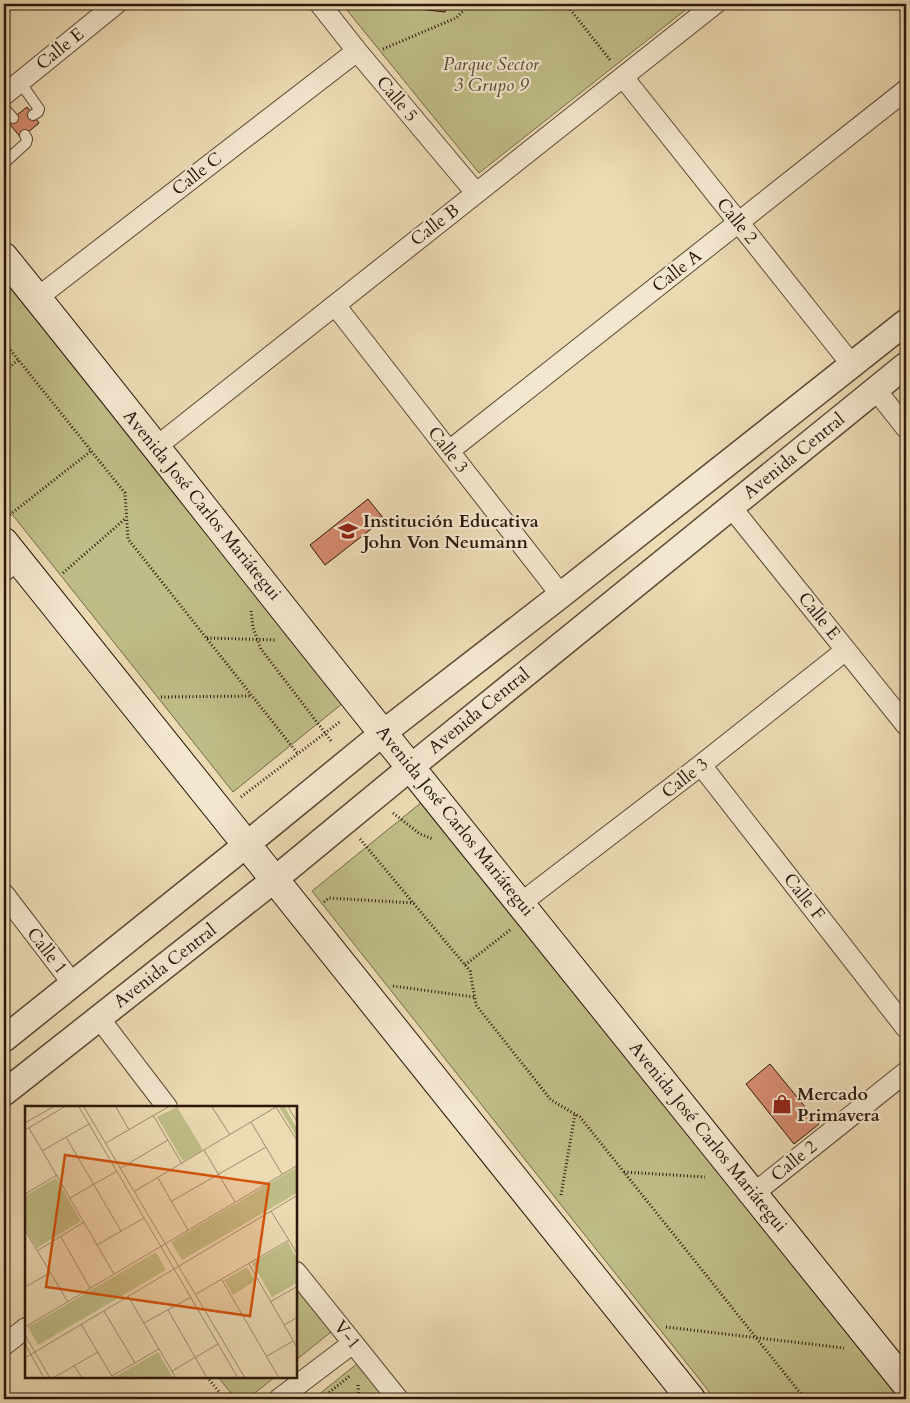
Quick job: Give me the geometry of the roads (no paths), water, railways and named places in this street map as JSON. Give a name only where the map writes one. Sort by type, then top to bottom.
[{"type":"main road","name":"Avenida José Carlos Mariátegui","points":[[4,257],[383,733],[906,1384]]},
{"type":"main road","points":[[9,558],[43,591],[691,1399]]},
{"type":"street","name":"Calle 5","points":[[320,4],[476,193]]},
{"type":"street","name":"Calle B","points":[[156,447],[715,4]]},
{"type":"street","name":"Calle E","points":[[4,95],[106,7]]},
{"type":"street","name":"Calle C","points":[[37,298],[357,51]]},
{"type":"street","name":"Calle 2","points":[[623,77],[852,365]]},
{"type":"street","name":"Calle A","points":[[449,451],[906,90]]},
{"type":"street","name":"Calle 3","points":[[335,305],[561,595]]},
{"type":"street","name":"Avenida Central","points":[[4,1038],[383,733],[906,322]]},
{"type":"street","name":"Avenida Central","points":[[4,1093],[274,880],[906,364]]},
{"type":"street","points":[[876,390],[906,428]]},
{"type":"street","name":"Calle E","points":[[731,507],[906,724]]},
{"type":"street","name":"Calle 3","points":[[526,909],[701,765],[846,650]]},
{"type":"street","name":"Calle F","points":[[701,765],[906,1028]]},
{"type":"street","name":"Calle 1","points":[[4,894],[73,984]]},
{"type":"street","points":[[99,1018],[166,1106]]},
{"type":"street","name":"Calle 2","points":[[747,1187],[906,1072]]},
{"type":"street","name":"V-1","points":[[298,1274],[398,1399]]},
{"type":"street","points":[[4,1345],[25,1329]]},
{"type":"street","points":[[279,1399],[353,1343]]},
{"type":"lane","points":[[20,82],[39,108],[38,112],[33,116]]},
{"type":"lane","points":[[4,108],[13,118]]},
{"type":"lane","points":[[4,163],[26,144],[25,135]]},
{"type":"place","name":"Institución Educativa John Von Neumann","points":[[348,531]]},
{"type":"place","name":"Mercado Primavera","points":[[782,1104]]},
{"type":"park label","name":"Parque Sector 3 Grupo 9","points":[[491,74]]}]
